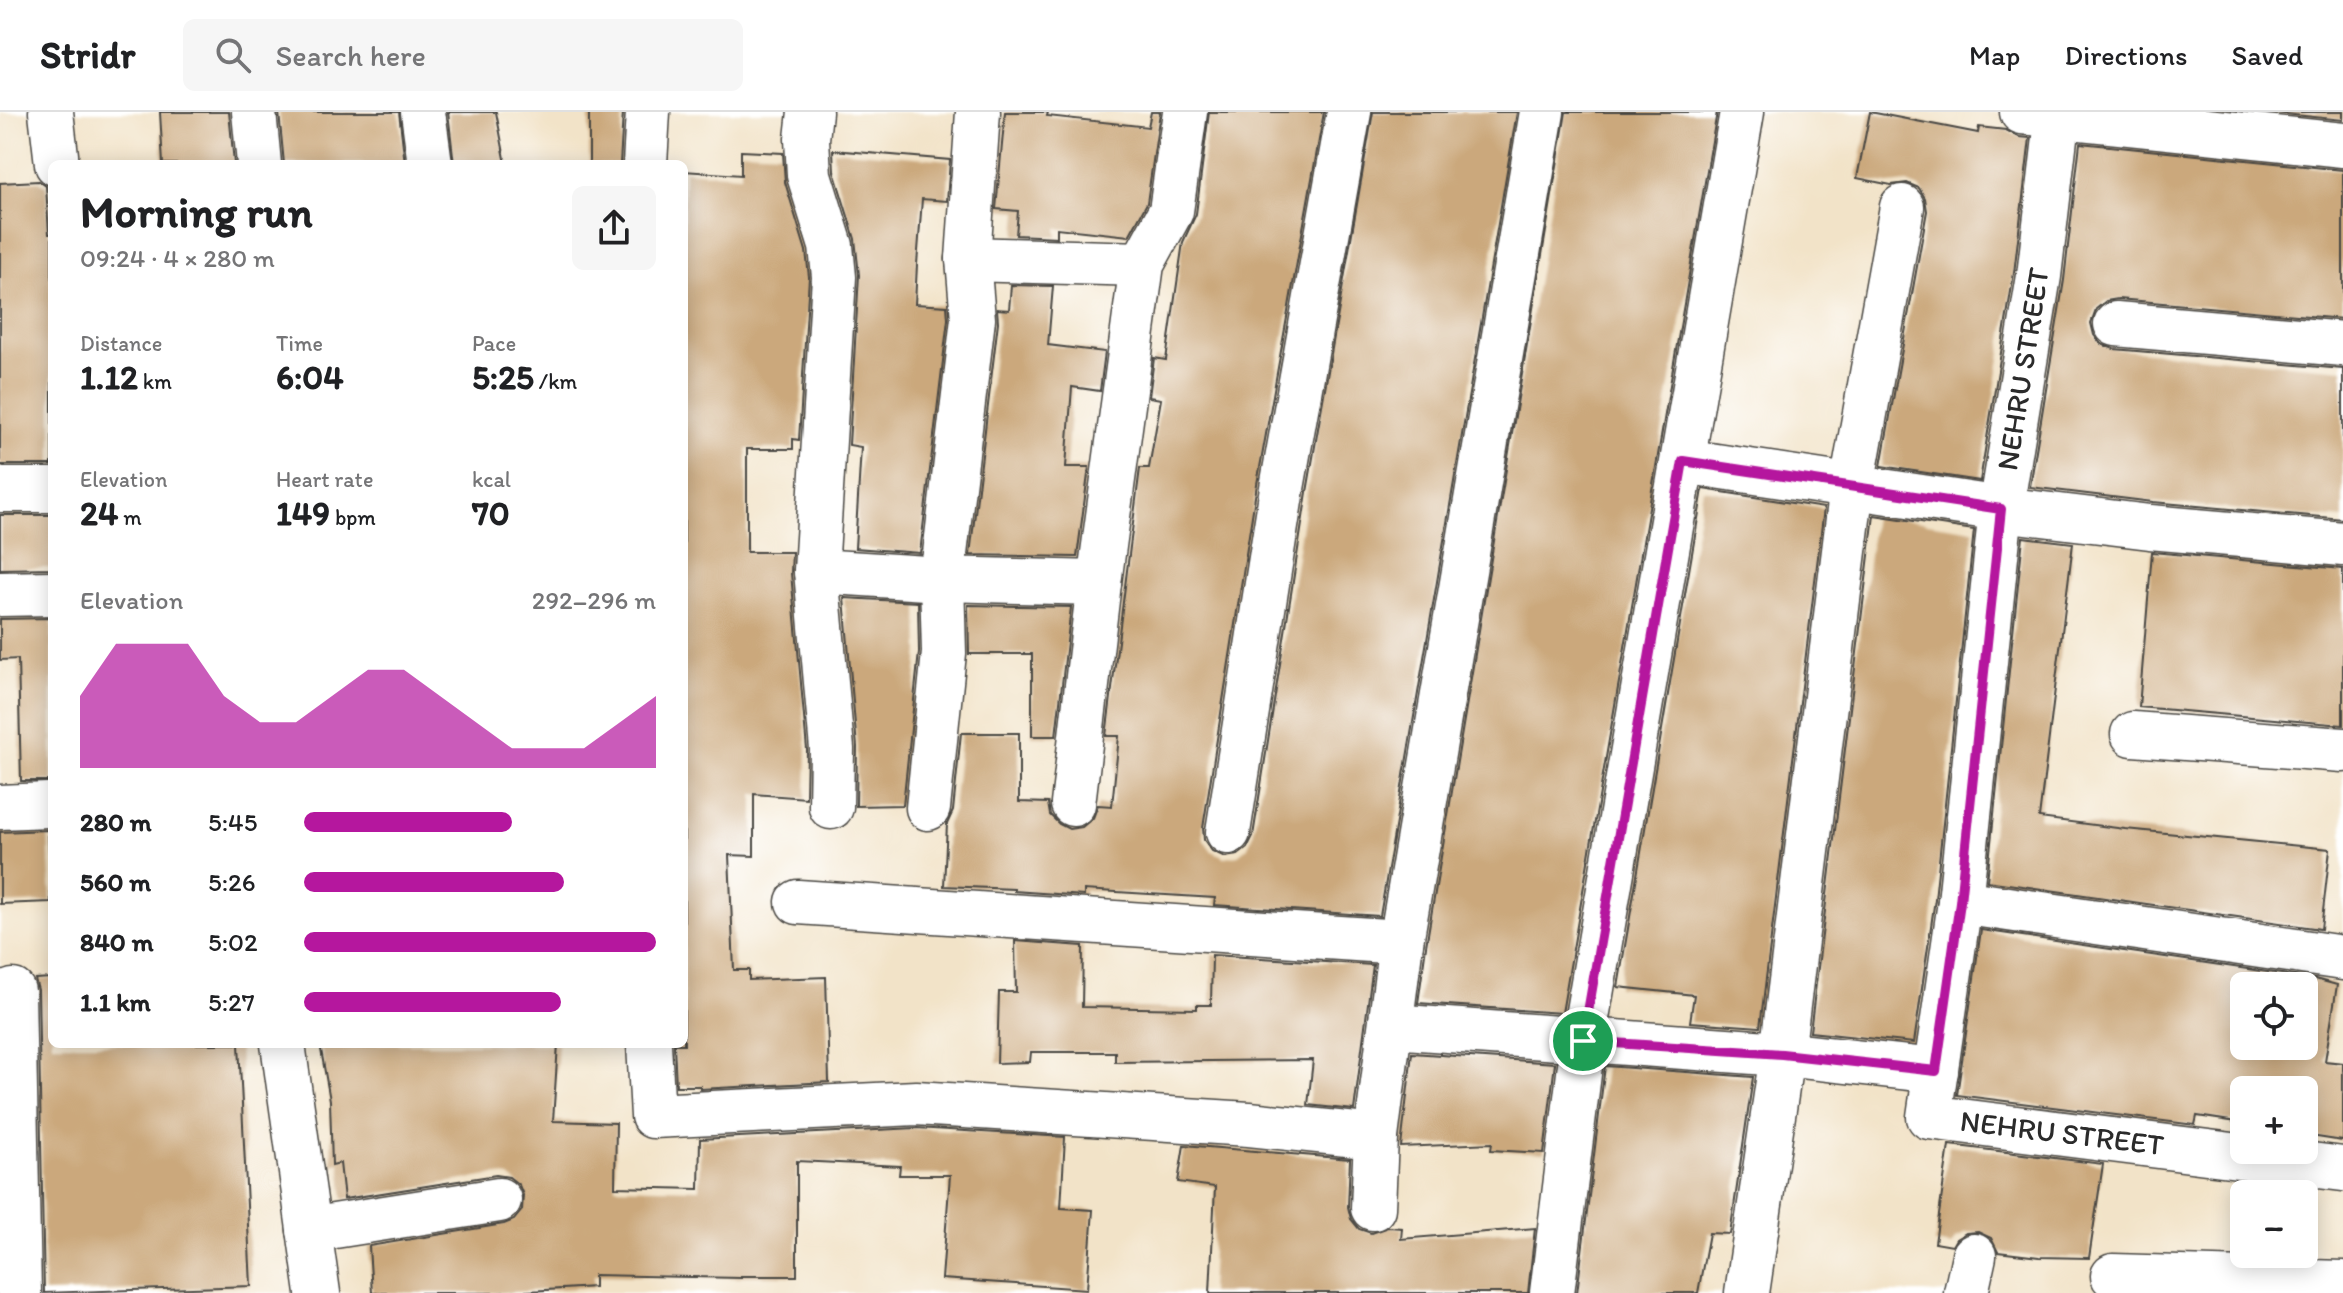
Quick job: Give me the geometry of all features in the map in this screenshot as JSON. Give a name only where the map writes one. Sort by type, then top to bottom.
[{"type":"street","points":[[51,112],[57,160]]},
{"type":"street","points":[[423,112],[429,160]]},
{"type":"street","points":[[645,160],[648,112]]},
{"type":"street","points":[[810,112],[807,139],[809,175],[831,246],[834,277],[816,571],[832,749],[831,807]]},
{"type":"street","points":[[928,808],[944,653],[942,579],[973,319],[968,259],[978,112]]},
{"type":"street","points":[[1073,804],[1142,264],[1171,211],[1185,112]]},
{"type":"street","points":[[1228,832],[1282,488],[1349,112]]},
{"type":"street","points":[[1373,1208],[1376,1137],[1401,942],[1542,112]]},
{"type":"street","points":[[1552,1293],[1583,1041],[1742,112]]},
{"type":"street","points":[[2046,114],[2343,145]]},
{"type":"street","name":"NEHRU STREET","points":[[2046,114],[2039,276],[2001,509],[1960,902],[1929,1117],[2343,1169]]},
{"type":"street","points":[[1747,1293],[1782,1054],[1852,486],[1902,207]]},
{"type":"street","points":[[968,259],[1142,264]]},
{"type":"street","points":[[2116,324],[2343,344]]},
{"type":"street","points":[[1683,461],[2001,509],[2150,527],[2343,544]]},
{"type":"street","points":[[0,490],[48,490]]},
{"type":"street","points":[[816,571],[942,579],[1099,583]]},
{"type":"street","points":[[0,594],[48,593]]},
{"type":"street","points":[[2133,734],[2343,750]]},
{"type":"street","points":[[0,807],[48,805]]},
{"type":"street","points":[[798,902],[1401,942]]},
{"type":"street","points":[[1960,902],[2343,958]]},
{"type":"street","points":[[13,991],[19,1293]]},
{"type":"street","points":[[1391,1026],[1782,1054],[1936,1071]]},
{"type":"street","points":[[284,1048],[318,1293]]},
{"type":"street","points":[[649,1048],[653,1116],[916,1103],[1249,1124],[1376,1137]]},
{"type":"street","points":[[309,1230],[499,1200]]},
{"type":"street","points":[[2113,1276],[2343,1283]]},
{"type":"building","points":[[160,112],[229,112],[234,160],[163,160]]},
{"type":"building","points":[[279,112],[399,112],[405,160],[284,160]]},
{"type":"building","points":[[448,112],[496,112],[505,160],[454,160]]},
{"type":"building","points":[[589,112],[623,112],[620,160],[589,160]]},
{"type":"building","points":[[1005,112],[1048,112],[1047,116],[1148,127],[1151,112],[1160,112],[1147,203],[1129,236],[1057,228],[1057,237],[1016,235],[1018,211],[996,209]]},
{"type":"building","points":[[1209,112],[1324,112],[1257,484],[1203,828],[1204,840],[1212,851],[1225,857],[1238,855],[1247,848],[1253,836],[1307,492],[1373,112],[1517,112],[1380,916],[1214,905],[1215,898],[1084,890],[1084,896],[944,886],[947,824],[953,811],[961,733],[1019,733],[1019,802],[1048,803],[1050,815],[1069,829],[1082,827],[1093,818],[1098,805],[1112,806],[1119,736],[1106,736],[1140,468],[1149,468],[1161,399],[1149,397],[1154,358],[1166,360],[1183,242],[1196,214]]},
{"type":"building","points":[[1566,112],[1717,112],[1562,1013],[1418,1003],[1426,946]]},
{"type":"building","points":[[1870,112],[1978,133],[1979,127],[2006,130],[2019,137],[2030,138],[2014,273],[1980,481],[1881,466],[1927,211],[1919,188],[1907,183],[1891,185],[1857,178]]},
{"type":"building","points":[[2266,112],[2343,112],[2343,120]]},
{"type":"building","points":[[2080,143],[2343,170],[2343,319],[2118,299],[2106,301],[2096,309],[2091,323],[2094,335],[2101,344],[2114,349],[2343,369],[2343,519],[2153,502],[2030,487],[2064,280]]},
{"type":"building","points":[[833,150],[950,160],[947,201],[922,199],[917,264],[915,304],[947,306],[948,319],[920,553],[855,548],[861,447],[849,445],[859,275],[855,239],[834,171]]},
{"type":"building","points":[[741,151],[783,153],[785,182],[806,251],[809,277],[799,440],[793,439],[793,449],[747,449],[747,552],[792,552],[791,573],[807,750],[806,798],[754,794],[754,856],[729,855],[734,970],[749,970],[749,980],[826,977],[829,1082],[700,1089],[700,1086],[676,1086],[674,1048],[688,1048],[688,171],[741,175]]},
{"type":"building","points":[[39,181],[46,186],[48,465],[0,465],[0,183]]},
{"type":"building","points":[[1011,285],[1053,286],[1048,345],[1105,352],[1100,391],[1072,387],[1066,467],[1089,467],[1077,557],[970,555],[998,322],[997,309],[1009,310]]},
{"type":"building","points":[[1703,489],[1824,508],[1760,1027],[1690,1022],[1694,995],[1618,987]]},
{"type":"building","points":[[0,515],[48,515],[48,568],[0,569]]},
{"type":"building","points":[[1874,515],[1974,530],[1935,899],[1914,1043],[1810,1032]]},
{"type":"building","points":[[2023,537],[2073,543],[2039,818],[2330,849],[2321,929],[1987,881]]},
{"type":"building","points":[[2152,552],[2343,569],[2343,725],[2139,707]]},
{"type":"building","points":[[844,598],[918,602],[919,652],[903,805],[856,806],[857,747]]},
{"type":"building","points":[[968,605],[1071,607],[1056,736],[1032,736],[1032,654],[969,654]]},
{"type":"building","points":[[48,618],[48,781],[21,781],[18,659],[0,660],[0,619]]},
{"type":"building","points":[[48,830],[48,902],[0,904],[0,832]]},
{"type":"building","points":[[1981,930],[2267,972],[2230,972],[2230,1060],[2318,1060],[2318,980],[2337,985],[2325,1061],[2343,1063],[2343,1141],[2318,1137],[2318,1076],[2230,1076],[2230,1121],[2197,1116],[2195,1125],[1957,1095]]},
{"type":"building","points":[[1015,941],[1083,946],[1082,1007],[1197,1009],[1197,1005],[1211,1005],[1212,955],[1373,965],[1354,1110],[1308,1105],[1313,1060],[1115,1062],[1115,1052],[1031,1052],[1030,1062],[997,1063],[999,992],[1016,992]]},
{"type":"building","points":[[48,978],[48,1048],[239,1048],[251,1286],[44,1293],[38,990],[35,979]]},
{"type":"building","points":[[321,1048],[558,1048],[553,1121],[616,1123],[615,1187],[699,1189],[700,1139],[916,1128],[1065,1137],[1061,1208],[1093,1210],[1087,1289],[942,1279],[950,1175],[899,1175],[900,1166],[797,1161],[797,1276],[594,1275],[594,1287],[497,1293],[372,1293],[369,1246],[504,1224],[514,1220],[522,1210],[523,1195],[519,1185],[509,1177],[496,1175],[344,1199],[340,1163],[332,1165],[330,1100]]},
{"type":"building","points":[[1412,1053],[1555,1063],[1544,1153],[1491,1150],[1492,1143],[1401,1147]]},
{"type":"building","points":[[1605,1066],[1753,1077],[1730,1234],[1709,1233],[1698,1293],[1577,1293]]},
{"type":"building","points":[[1184,1145],[1350,1159],[1348,1207],[1351,1219],[1359,1229],[1371,1233],[1388,1227],[1402,1228],[1401,1239],[1535,1228],[1528,1293],[1210,1293],[1215,1187],[1178,1182]]},
{"type":"building","points":[[1949,1145],[2103,1164],[2089,1258],[1998,1252],[1991,1238],[1978,1232],[1966,1233],[1956,1239],[1952,1246],[1935,1243]]},
{"type":"route","points":[[1683,461],[2001,509],[1960,902],[1936,1071],[1782,1054],[1583,1041],[1683,461]]}]
